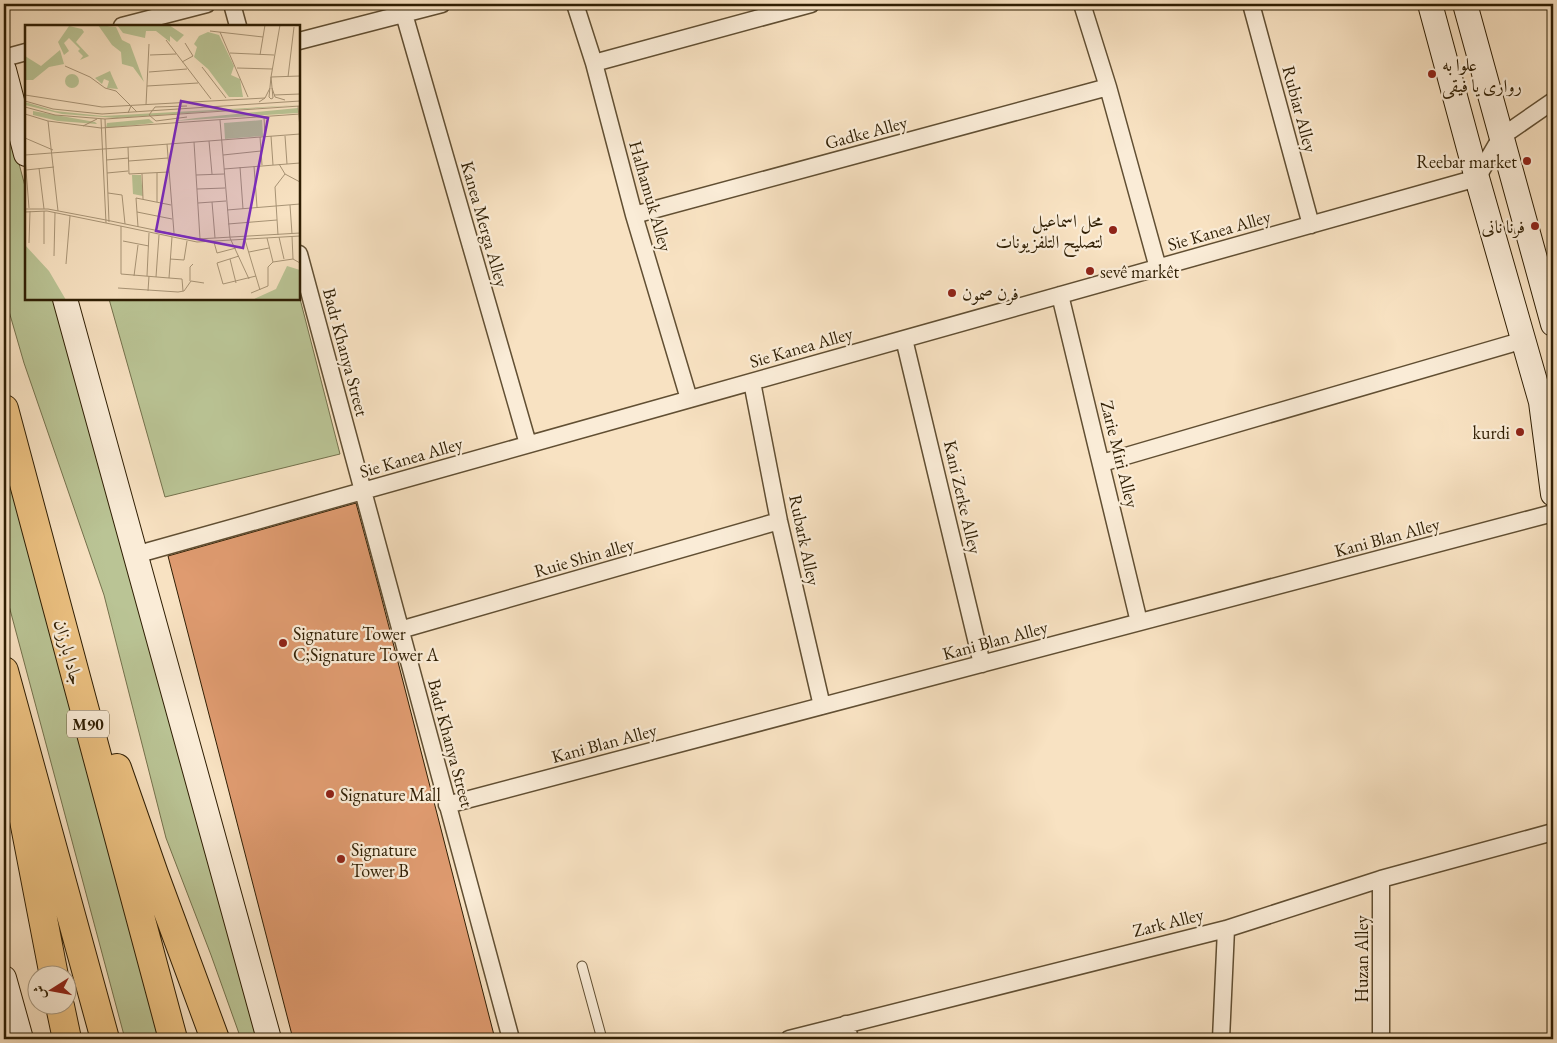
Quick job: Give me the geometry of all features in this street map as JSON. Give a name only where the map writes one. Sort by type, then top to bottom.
[{"type":"highway","name":"جادا بارزان","points":[[4,409],[172,1039]]},
{"type":"highway","points":[[44,556],[154,874],[215,1039]]},
{"type":"highway","points":[[4,671],[105,1039]]},
{"type":"highway","points":[[4,718],[52,966]]},
{"type":"highway","points":[[62,1016],[67,1039]]},
{"type":"main road","points":[[1430,4],[1541,402],[1553,494]]},
{"type":"main road","points":[[1466,4],[1553,324]]},
{"type":"main road","points":[[4,70],[25,150]]},
{"type":"main road","points":[[65,300],[269,1039]]},
{"type":"main road","points":[[4,978],[21,1039]]},
{"type":"street","points":[[126,25],[207,4]]},
{"type":"street","points":[[232,4],[238,25]]},
{"type":"street","points":[[300,40],[442,4]]},
{"type":"street","name":"Halhamuk Alley","points":[[575,4],[594,63],[634,215],[689,399]]},
{"type":"street","points":[[594,63],[811,4]]},
{"type":"street","points":[[1082,4],[1108,87],[1158,268]]},
{"type":"street","name":"Rubiar Alley","points":[[1251,4],[1311,225]]},
{"type":"street","name":"Kanea Merga Alley","points":[[404,14],[528,444]]},
{"type":"street","points":[[4,58],[25,52]]},
{"type":"street","name":"Gadke Alley","points":[[634,215],[1108,87]]},
{"type":"street","points":[[1477,178],[1501,137],[1553,101]]},
{"type":"street","name":"Sie Kanea Alley","points":[[135,555],[1477,178]]},
{"type":"street","name":"Badr Khanya Street","points":[[300,258],[511,1039]]},
{"type":"street","name":"Zarie Miri Alley","points":[[1060,295],[1139,622]]},
{"type":"street","name":"Kani Zerke Alley","points":[[904,339],[982,664]]},
{"type":"street","points":[[1102,463],[1524,340]]},
{"type":"street","name":"Rubark Alley","points":[[752,382],[779,522],[822,706]]},
{"type":"street","name":"Kani Blan Alley","points":[[448,805],[1553,513]]},
{"type":"street","name":"Ruie Shin alley","points":[[400,630],[779,522]]},
{"type":"street","name":"Zark Alley","points":[[789,1039],[848,1032],[1226,929],[1381,879],[1553,832]]},
{"type":"street","name":"Huzan Alley","points":[[1381,879],[1381,1039]]},
{"type":"street","points":[[1221,1039],[1226,929]]},
{"type":"lane","points":[[582,966],[602,1039]]},
{"type":"green space","points":[[4,107],[25,186],[25,300],[56,300],[259,1039],[241,1039],[166,838],[104,595],[24,363],[4,294]]},
{"type":"green space","points":[[300,299],[340,454],[165,497],[109,300]]},
{"type":"green space","points":[[4,462],[162,1039],[125,1039],[4,587]]},
{"type":"building","name":"Signature Mall","points":[[356,503],[495,1039],[293,1039],[168,556]]},
{"type":"place","name":"علوا به رواری یا فیقی","points":[[1432,74]]},
{"type":"place","name":"Reebar market","points":[[1527,161]]},
{"type":"place","name":"فرنا نانى","points":[[1535,226]]},
{"type":"place","name":"محل اسماعيل لتصليح التلفزيونات","points":[[1113,230]]},
{"type":"place","name":"sevê markêt","points":[[1090,271]]},
{"type":"place","name":"فرن صمون","points":[[952,293]]},
{"type":"place","name":"kurdi","points":[[1520,432]]},
{"type":"place","name":"Signature Tower C;Signature Tower A","points":[[283,643]]},
{"type":"place","name":"Signature Mall","points":[[330,794]]},
{"type":"place","name":"Signature Tower B","points":[[341,859]]}]
